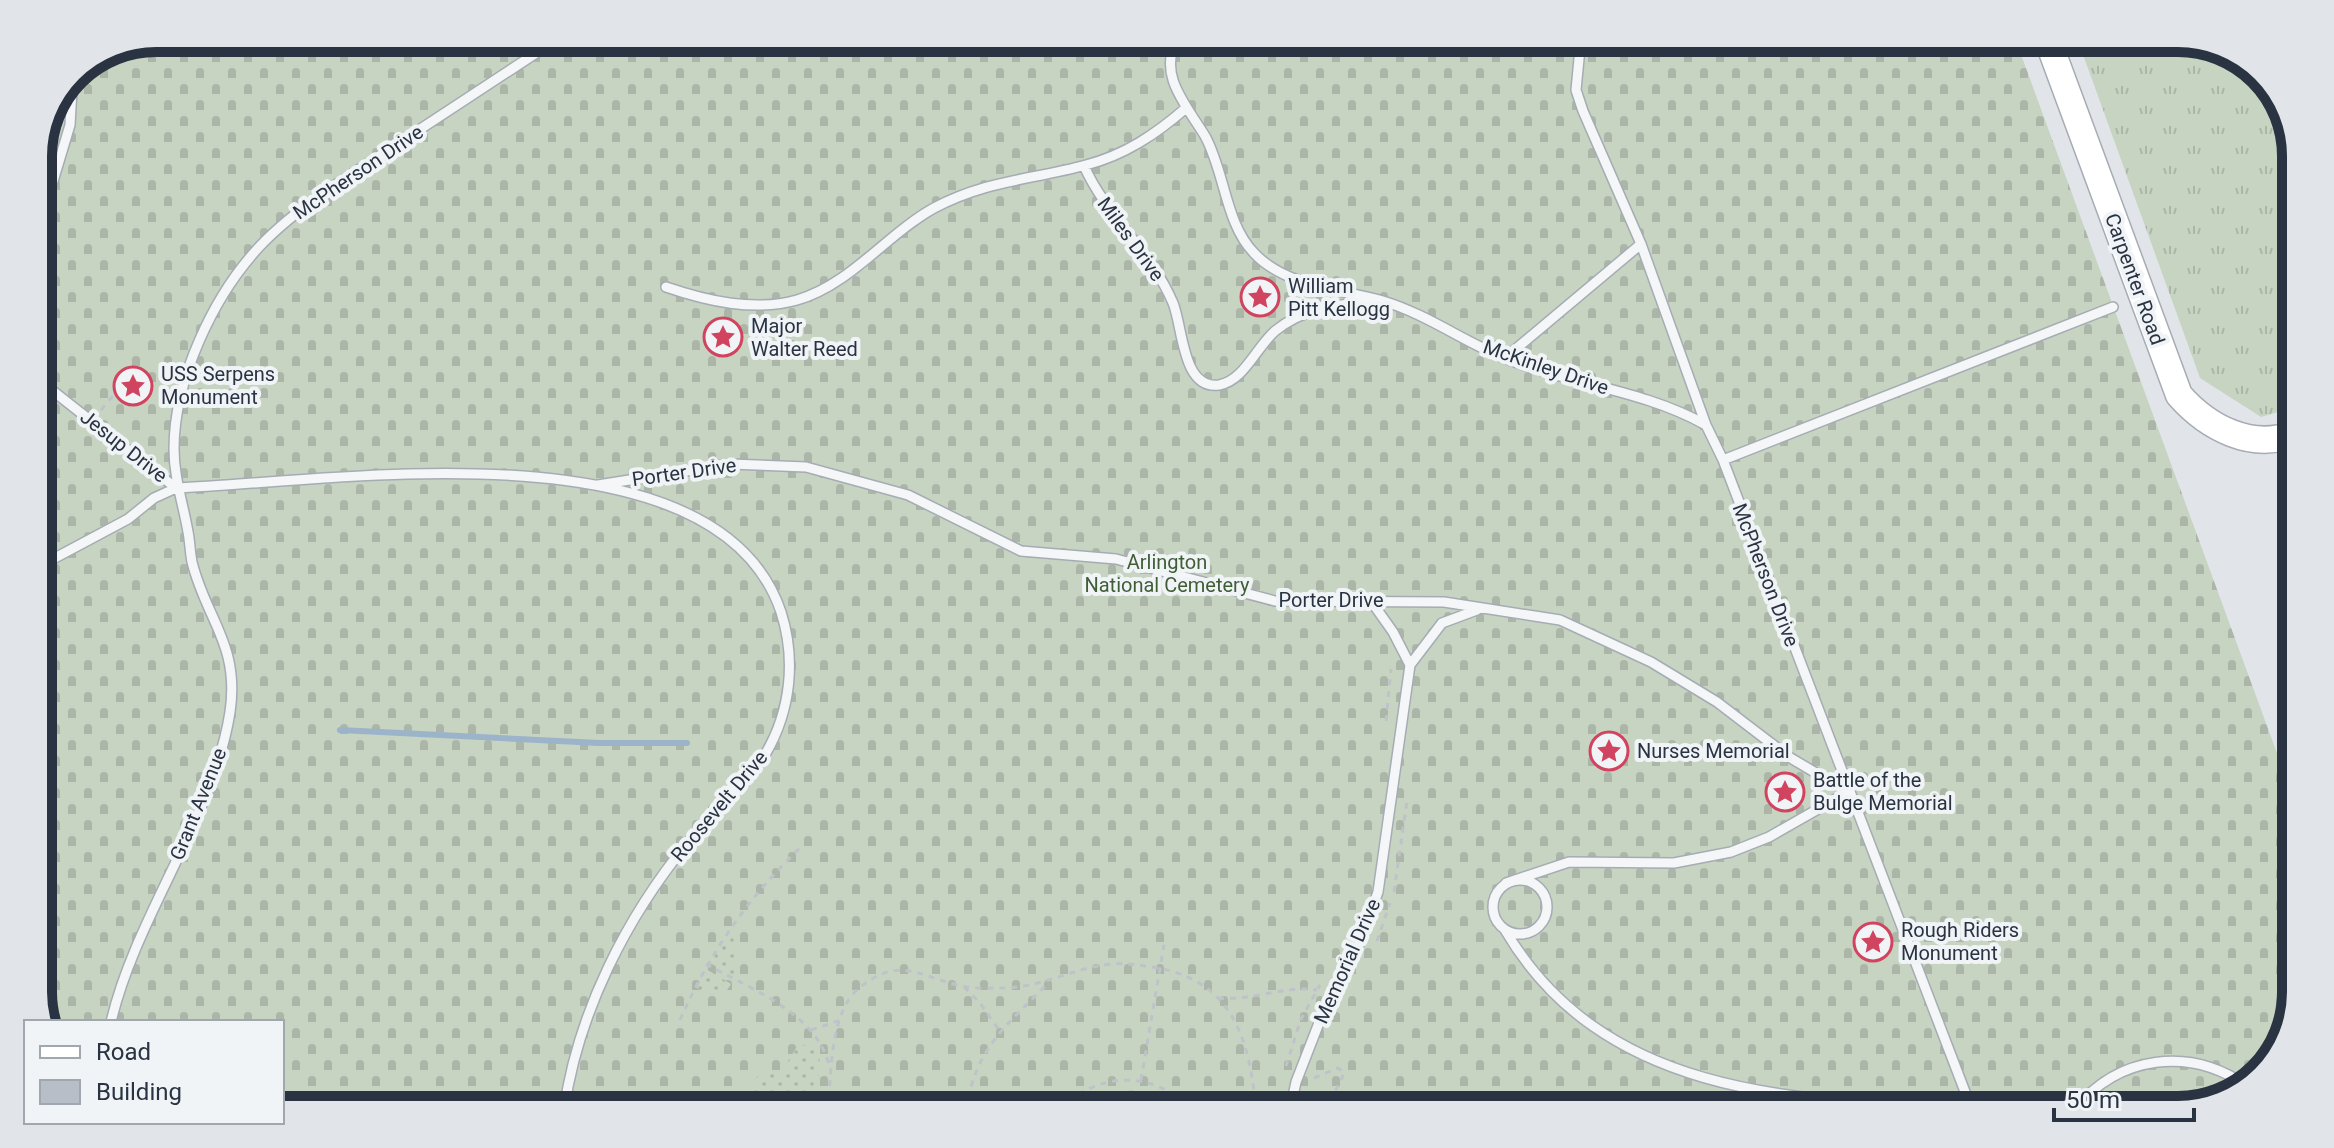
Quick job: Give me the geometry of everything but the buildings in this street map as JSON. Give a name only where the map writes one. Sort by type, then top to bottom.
[{"type":"street","name":"Carpenter Road","points":[[2052,52],[2179,395],[2196,414],[2238,436],[2261,438],[2282,435]]},
{"type":"lane","name":"McPherson Drive","points":[[176,488],[174,447],[184,387],[200,342],[219,304],[259,247],[320,195],[538,52]]},
{"type":"lane","name":"McKinley Drive","points":[[1171,52],[1173,83],[1216,156],[1242,237],[1263,262],[1309,282],[1384,302],[1445,327],[1505,358],[1632,396],[1706,425]]},
{"type":"lane","name":"McPherson Drive","points":[[1580,52],[1576,90],[1641,244],[1706,425],[1723,460],[1966,1096]]},
{"type":"lane","points":[[52,185],[70,125],[72,97]]},
{"type":"lane","points":[[666,287],[694,296],[743,304],[771,305],[798,299],[837,280],[908,224],[935,208],[1009,179],[1084,166],[1153,135],[1186,108]]},
{"type":"lane","name":"Miles Drive","points":[[1084,166],[1096,192],[1162,281],[1179,316],[1191,370],[1196,379],[1207,384],[1225,383],[1238,375],[1275,331],[1307,313],[1333,304],[1384,302]]},
{"type":"lane","points":[[1505,358],[1641,244]]},
{"type":"lane","points":[[1723,460],[2113,307]]},
{"type":"lane","name":"Jesup Drive","points":[[52,390],[176,488]]},
{"type":"lane","name":"Porter Drive","points":[[598,485],[730,464],[806,467],[908,495],[995,541],[1021,551],[1141,563],[1265,599],[1444,602],[1560,620],[1590,631],[1717,702],[1789,757],[1848,792]]},
{"type":"lane","name":"Roosevelt Drive","points":[[176,488],[485,473],[598,485],[670,505],[725,536],[742,551],[775,596],[787,634],[789,676],[783,715],[764,757],[676,857],[623,938],[592,1008],[568,1096]]},
{"type":"lane","points":[[52,560],[128,519],[154,498],[176,488]]},
{"type":"lane","name":"Grant Avenue","points":[[112,1020],[132,963],[213,775],[230,711],[229,657],[192,563],[176,488]]},
{"type":"lane","points":[[1371,601],[1397,637],[1410,665],[1442,623],[1463,612],[1487,608]]},
{"type":"lane","name":"Memorial Drive","points":[[1293,1096],[1322,1015],[1366,931],[1378,892],[1388,841],[1410,665]]},
{"type":"lane","points":[[1506,883],[1569,862],[1674,863],[1731,852],[1769,837],[1848,792]]},
{"type":"lane","points":[[1505,930],[1518,934],[1533,931],[1542,922],[1547,906],[1544,894],[1532,882],[1514,880],[1498,889],[1492,906],[1498,924],[1539,980],[1579,1016],[1615,1041],[1692,1076],[1795,1096]]},
{"type":"lane","points":[[2087,1096],[2100,1083],[2117,1073],[2155,1061],[2195,1062],[2236,1078]]},
{"type":"path","points":[[94,422],[112,397],[129,390]]},
{"type":"path","points":[[1386,729],[1391,669]]},
{"type":"path","points":[[680,1020],[706,964],[754,896],[803,845]]},
{"type":"path","points":[[1141,1080],[1164,945]]},
{"type":"path","points":[[829,1096],[841,1020],[851,995],[886,971],[914,970],[964,987],[1006,988],[1051,981],[1106,964],[1136,963],[1189,976],[1218,998],[1238,1025],[1249,1055],[1254,1096]]},
{"type":"path","points":[[706,964],[783,1008],[811,1030],[825,1053],[831,1075]]},
{"type":"path","points":[[970,1096],[977,1068],[999,1030],[1051,981]]},
{"type":"path","points":[[1284,1072],[1301,1019],[1323,981]]},
{"type":"path","points":[[964,987],[999,1030]]},
{"type":"path","points":[[1218,998],[1249,999],[1290,989],[1317,990]]},
{"type":"path","points":[[811,1030],[841,1020]]},
{"type":"path","points":[[1313,1078],[1329,1069],[1338,1068],[1344,1072],[1331,1096]]},
{"type":"path","points":[[1076,1096],[1101,1084],[1141,1080],[1177,1096]]},
{"type":"path","points":[[1276,1096],[1281,1083]]},
{"type":"green space","name":"Arlington National Cemetery","points":[[156,52],[2020,52],[2282,767],[2281,1005],[2264,1050],[2241,1074],[2218,1088],[2178,1096],[284,1096],[284,1020],[56,1020],[52,998],[52,150],[63,110],[74,93],[104,66],[123,58]]},
{"type":"green space","points":[[2082,52],[2178,52],[2211,58],[2236,70],[2256,88],[2276,123],[2282,150],[2282,411],[2261,417],[2200,378]]},
{"type":"green space","points":[[730,932],[735,943],[736,977],[710,963]]},
{"type":"green space","points":[[706,969],[731,984],[727,990],[706,994],[697,988]]},
{"type":"green space","points":[[813,1046],[820,1066],[815,1083],[800,1096],[756,1096],[755,1079],[783,1070],[796,1048]]},
{"type":"waterway","points":[[340,730],[599,743],[687,743]]},
{"type":"place","name":"William Pitt Kellogg","points":[[1260,297]]},
{"type":"place","name":"Major Walter Reed","points":[[723,337]]},
{"type":"place","name":"USS Serpens Monument","points":[[133,386]]},
{"type":"place","name":"Nurses Memorial","points":[[1609,751]]},
{"type":"place","name":"Battle of the Bulge Memorial","points":[[1785,792]]},
{"type":"place","name":"Rough Riders Monument","points":[[1873,942]]}]
